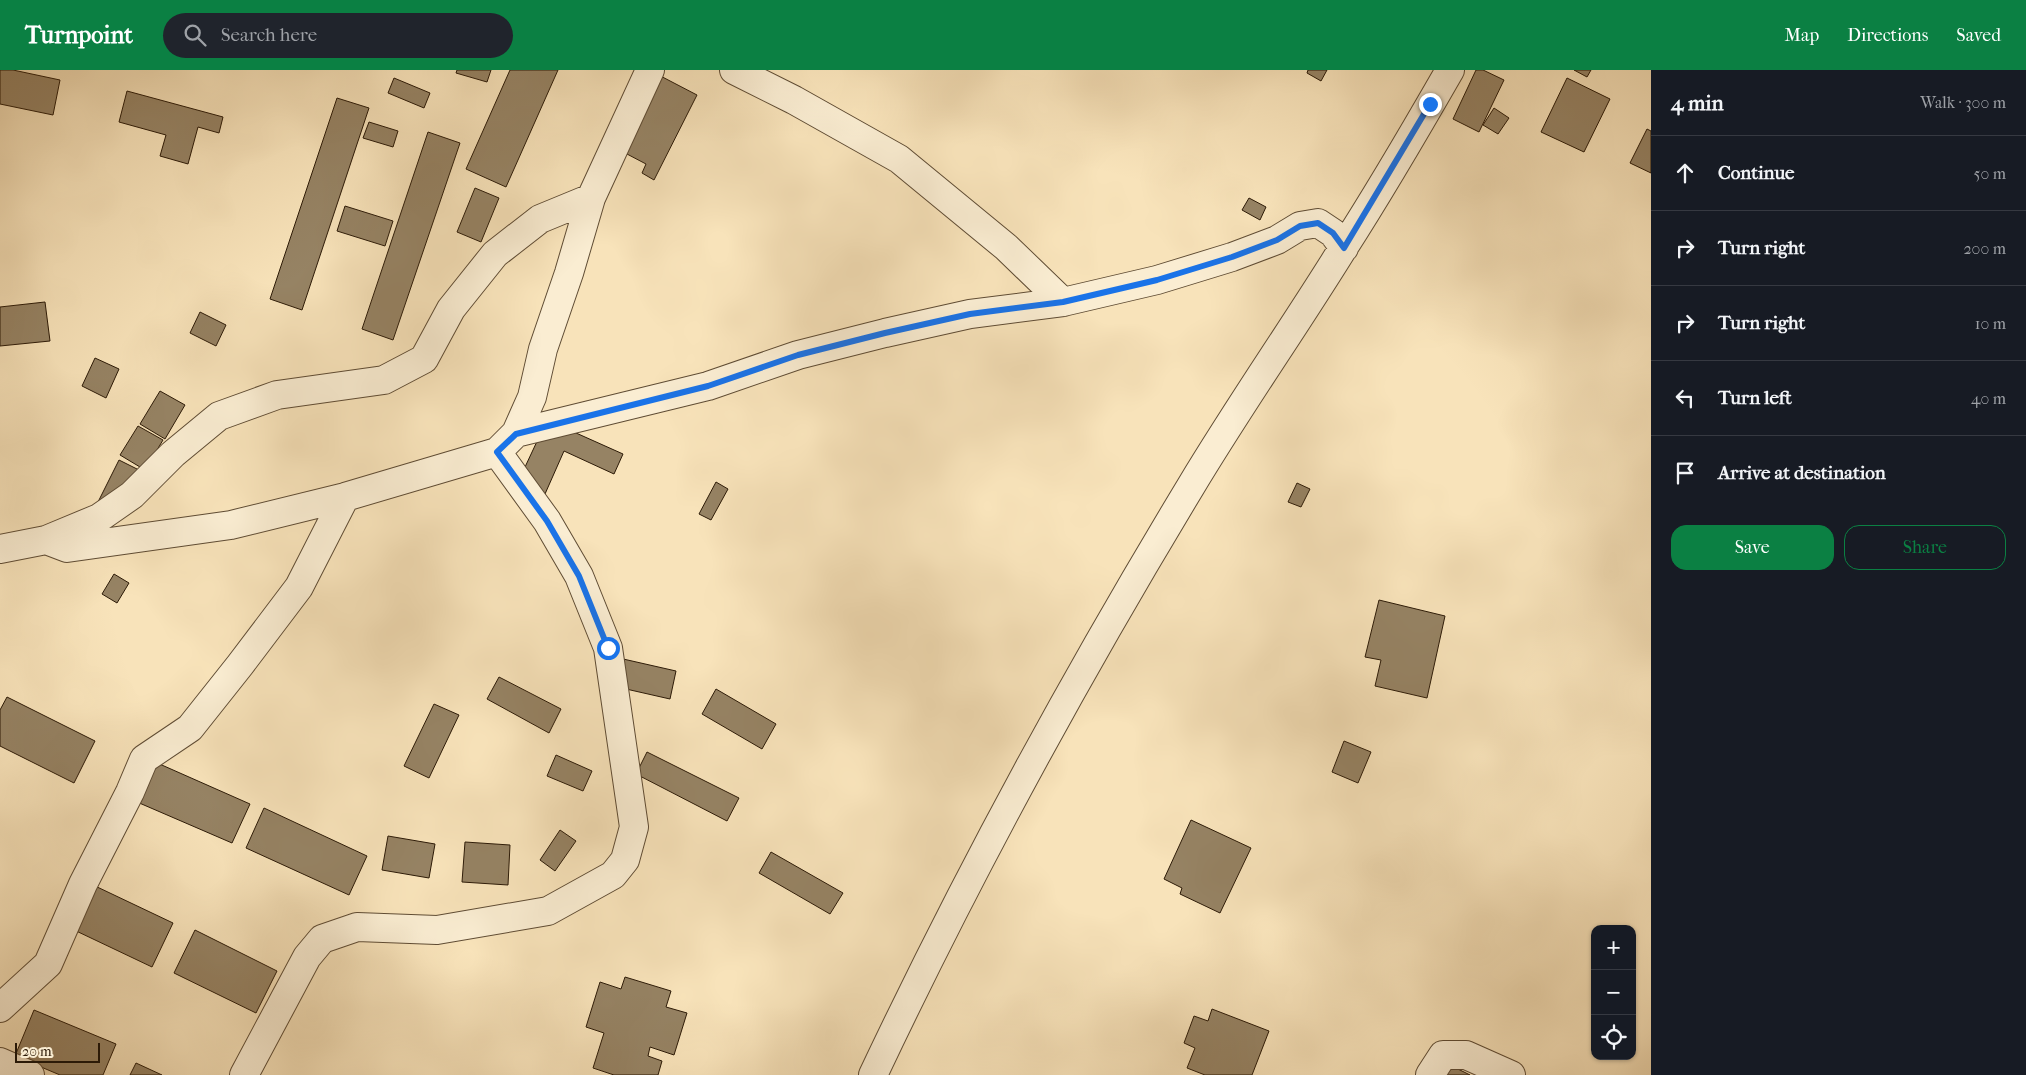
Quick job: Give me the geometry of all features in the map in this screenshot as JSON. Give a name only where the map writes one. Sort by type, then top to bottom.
[{"type":"street","points":[[46,540],[67,548],[231,525],[345,497],[497,452],[516,434],[532,397],[543,349],[569,273],[591,198],[650,70]]},
{"type":"street","points":[[734,70],[794,100],[899,159],[1006,247],[1063,302]]},
{"type":"street","points":[[873,1075],[919,979],[1030,766],[1093,655],[1192,484],[1344,248],[1450,70]]},
{"type":"street","points":[[0,549],[46,540],[99,518],[132,495],[173,454],[219,416],[277,395],[384,380],[424,359],[451,309],[495,254],[540,219],[591,198]]},
{"type":"street","points":[[516,434],[708,386],[798,355],[885,333],[970,314],[1063,302],[1157,280],[1232,257],[1277,240],[1300,226],[1318,223],[1333,233],[1344,248]]},
{"type":"street","points":[[244,1075],[307,957],[322,939],[357,927],[437,930],[548,911],[613,875],[625,860],[634,827],[608,648],[579,576],[547,521],[497,452]]},
{"type":"street","points":[[0,1008],[48,964],[83,884],[130,792],[144,758],[190,728],[240,665],[299,587],[345,497]]},
{"type":"street","points":[[1430,1075],[1443,1055],[1466,1055],[1511,1075]]},
{"type":"street","points":[[0,1062],[30,1075]]},
{"type":"building","points":[[0,70],[13,70],[60,80],[53,115],[0,104]]},
{"type":"building","points":[[457,70],[491,70],[487,82],[456,73]]},
{"type":"building","points":[[510,70],[558,70],[506,187],[466,169]]},
{"type":"building","points":[[649,70],[697,95],[654,180],[642,173],[646,164],[606,143]]},
{"type":"building","points":[[1308,70],[1327,70],[1321,81],[1307,73]]},
{"type":"building","points":[[1476,70],[1483,70],[1504,80],[1479,132],[1453,119]]},
{"type":"building","points":[[1574,70],[1591,70],[1587,77]]},
{"type":"building","points":[[394,78],[430,93],[424,108],[388,93]]},
{"type":"building","points":[[1567,78],[1610,99],[1584,152],[1541,132]]},
{"type":"building","points":[[127,91],[223,117],[219,133],[198,127],[188,164],[160,156],[166,135],[119,122]]},
{"type":"building","points":[[337,98],[369,108],[302,310],[270,299]]},
{"type":"building","points":[[1494,108],[1509,118],[1498,134],[1483,125]]},
{"type":"building","points":[[369,122],[398,131],[393,147],[363,138]]},
{"type":"building","points":[[1647,129],[1651,131],[1651,173],[1630,163]]},
{"type":"building","points":[[428,132],[460,143],[393,340],[362,329]]},
{"type":"building","points":[[475,188],[499,198],[481,242],[457,232]]},
{"type":"building","points":[[1249,198],[1266,207],[1260,220],[1242,210]]},
{"type":"building","points":[[345,206],[393,221],[385,246],[337,231]]},
{"type":"building","points":[[45,302],[50,341],[0,346],[0,307]]},
{"type":"building","points":[[200,312],[226,325],[216,346],[190,333]]},
{"type":"building","points":[[95,358],[119,369],[106,398],[82,386]]},
{"type":"building","points":[[160,391],[185,405],[165,439],[140,424]]},
{"type":"building","points":[[547,420],[623,454],[614,474],[564,451],[545,494],[518,482]]},
{"type":"building","points":[[138,426],[163,440],[145,470],[120,455]]},
{"type":"building","points":[[119,460],[145,473],[98,502]]},
{"type":"building","points":[[716,482],[728,489],[711,520],[699,514]]},
{"type":"building","points":[[1297,483],[1310,489],[1301,507],[1288,502]]},
{"type":"building","points":[[114,574],[129,583],[117,603],[102,594]]},
{"type":"building","points":[[1379,600],[1445,616],[1427,698],[1375,686],[1381,660],[1365,657]]},
{"type":"building","points":[[610,656],[676,671],[670,699],[604,684]]},
{"type":"building","points":[[499,677],[561,709],[549,733],[487,699]]},
{"type":"building","points":[[716,689],[776,724],[762,749],[702,714]]},
{"type":"building","points":[[7,697],[95,741],[74,783],[0,746],[0,710]]},
{"type":"building","points":[[434,704],[459,715],[429,778],[404,766]]},
{"type":"building","points":[[1344,741],[1371,752],[1358,783],[1332,772]]},
{"type":"building","points":[[647,752],[739,798],[727,821],[636,774]]},
{"type":"building","points":[[556,755],[592,771],[583,791],[547,776]]},
{"type":"building","points":[[155,762],[250,804],[232,843],[137,802]]},
{"type":"building","points":[[264,808],[367,856],[349,895],[246,848]]},
{"type":"building","points":[[1191,820],[1251,848],[1220,913],[1180,894],[1182,888],[1164,879]]},
{"type":"building","points":[[560,830],[576,841],[555,871],[540,860]]},
{"type":"building","points":[[388,836],[435,844],[429,878],[382,870]]},
{"type":"building","points":[[465,842],[510,845],[508,885],[462,882]]},
{"type":"building","points":[[771,852],[843,893],[830,914],[759,873]]},
{"type":"building","points":[[93,885],[173,923],[152,967],[72,929]]},
{"type":"building","points":[[195,930],[277,971],[256,1013],[174,973]]},
{"type":"building","points":[[625,977],[671,991],[666,1007],[687,1013],[674,1055],[650,1047],[648,1056],[662,1061],[658,1075],[614,1075],[593,1068],[604,1033],[586,1027],[600,982],[621,989]]},
{"type":"building","points":[[1212,1009],[1269,1031],[1252,1075],[1205,1075],[1187,1068],[1195,1048],[1184,1043],[1194,1016],[1208,1021]]},
{"type":"building","points":[[34,1010],[116,1044],[103,1075],[60,1075],[15,1056]]},
{"type":"building","points":[[1428,1054],[1470,1075],[1417,1075]]},
{"type":"building","points":[[136,1063],[162,1075],[130,1075]]},
{"type":"route","points":[[608,648],[579,576],[547,521],[497,452],[516,434],[623,405],[708,386],[798,355],[885,333],[970,314],[1063,302],[1157,280],[1232,257],[1277,240],[1300,226],[1318,223],[1333,233],[1344,248],[1430,104]]}]
